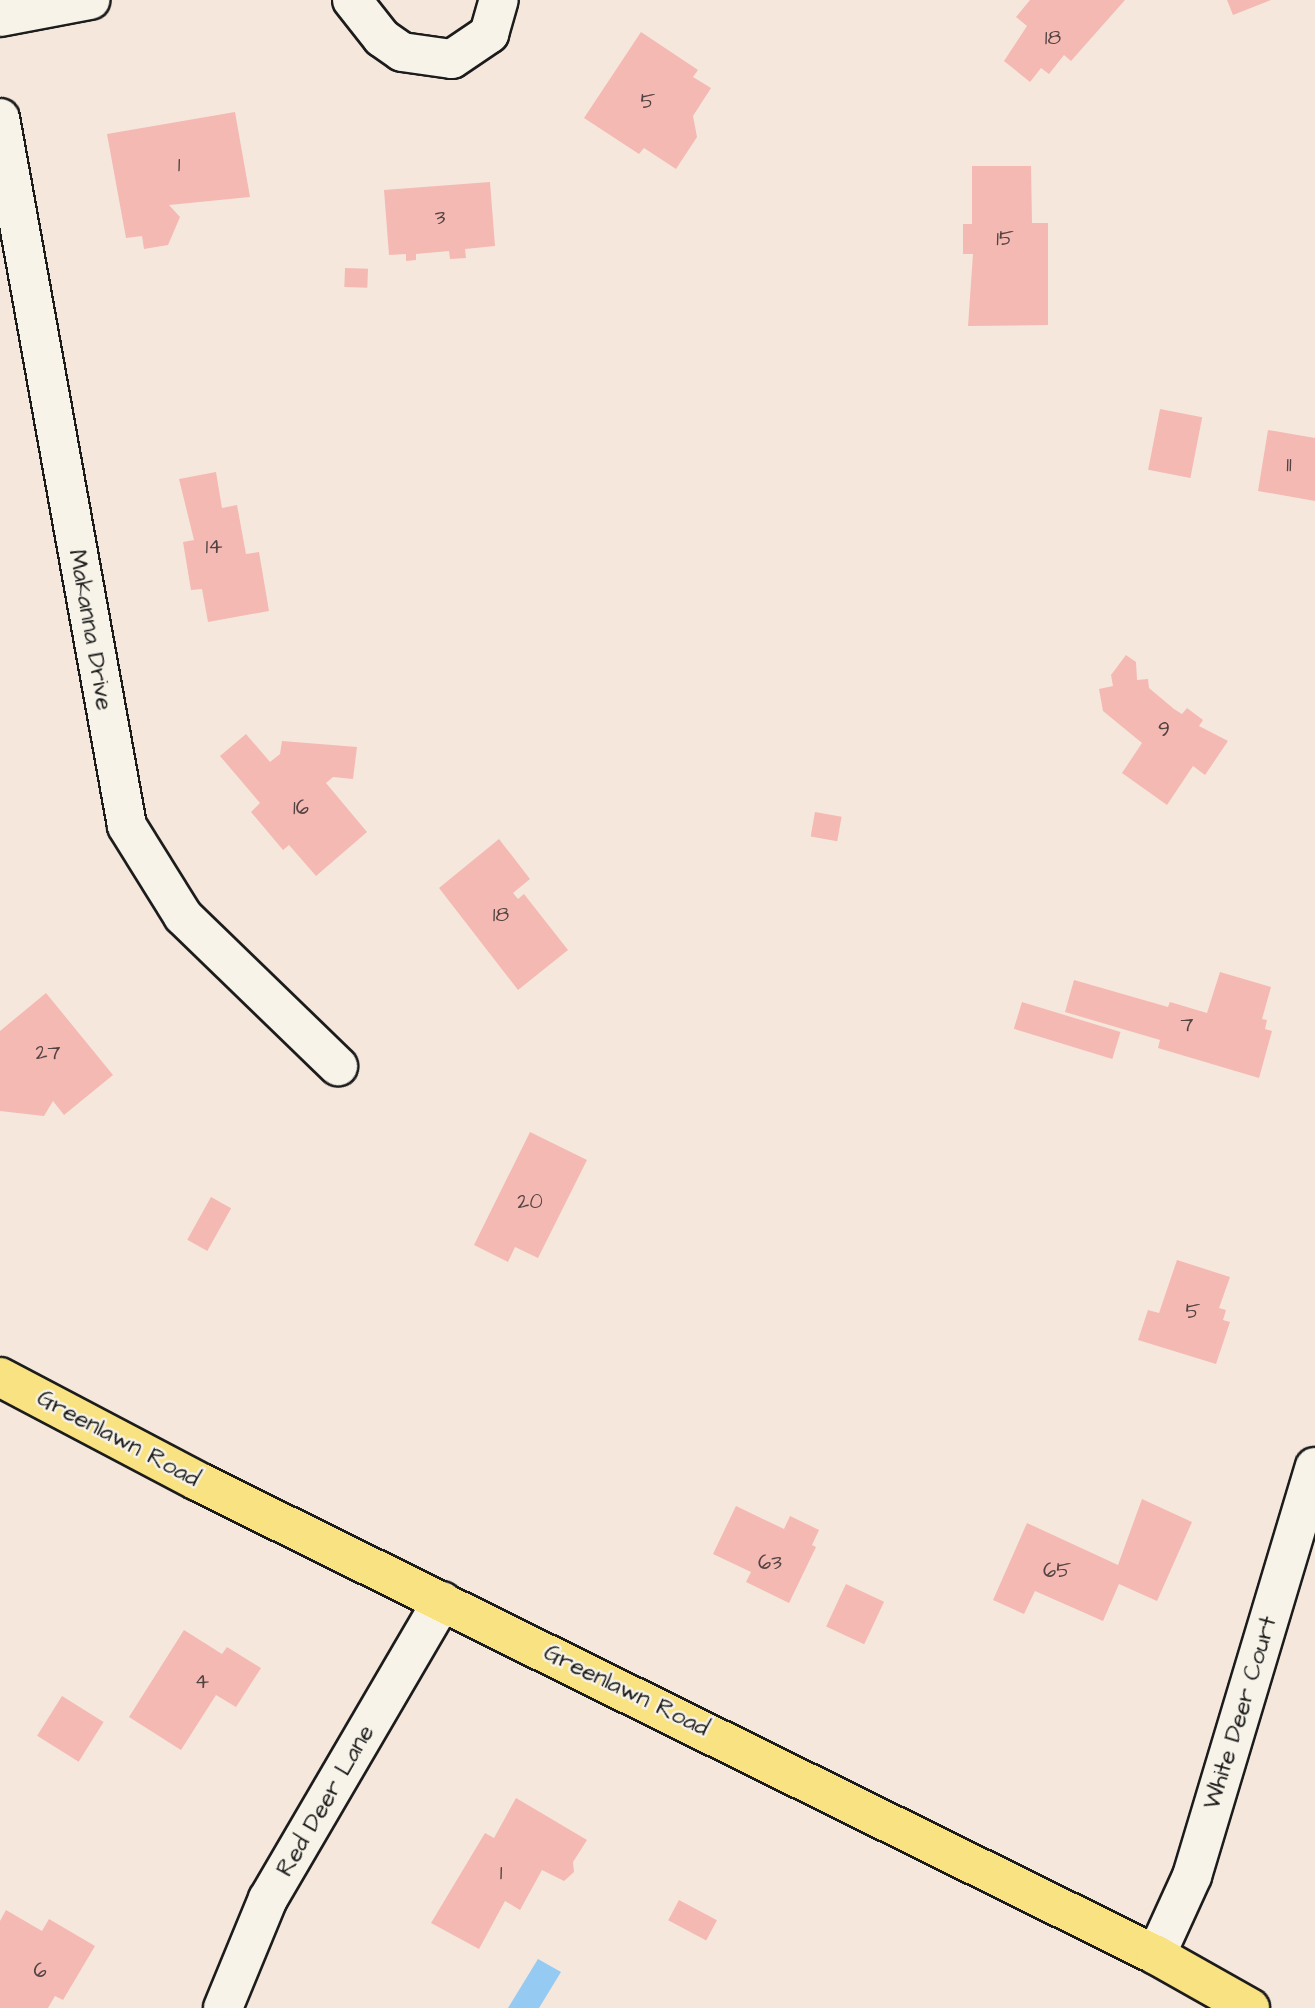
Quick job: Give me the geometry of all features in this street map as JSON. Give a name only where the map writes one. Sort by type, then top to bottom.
[{"type":"main road","name":"Greenlawn Road","points":[[0,1377],[197,1482],[1156,1955],[1250,2008]]},
{"type":"street","points":[[0,17],[90,0]]},
{"type":"street","points":[[352,0],[382,38],[402,52],[452,59],[489,34],[499,0]]},
{"type":"street","name":"Makanna Drive","points":[[0,117],[127,826],[183,916],[338,1066]]},
{"type":"street","name":"White Deer Court","points":[[1156,1955],[1192,1876],[1315,1467]]},
{"type":"street","name":"Red Deer Lane","points":[[223,2008],[268,1899],[442,1601]]},
{"type":"water","points":[[538,1959],[561,1972],[539,2008],[508,2008]]},
{"type":"building","points":[[1030,0],[1125,0],[1071,61],[1064,55],[1049,74],[1041,68],[1030,82],[1004,61],[1027,26],[1016,17]]},
{"type":"building","points":[[1227,0],[1271,0],[1233,15]]},
{"type":"building","points":[[641,32],[698,70],[693,77],[711,88],[693,116],[697,137],[676,169],[644,148],[639,154],[584,118]]},
{"type":"building","points":[[235,112],[250,197],[169,205],[180,217],[168,245],[144,249],[142,236],[126,238],[107,134]]},
{"type":"building","points":[[972,166],[1031,166],[1032,223],[1048,223],[1048,325],[968,326],[973,254],[963,254],[963,224],[972,224]]},
{"type":"building","points":[[490,182],[495,246],[465,249],[466,258],[450,259],[449,251],[416,254],[416,260],[406,261],[406,254],[389,255],[384,190]]},
{"type":"building","points":[[345,268],[368,269],[367,288],[344,287]]},
{"type":"building","points":[[1160,409],[1202,417],[1190,478],[1148,470]]},
{"type":"building","points":[[1268,430],[1315,438],[1315,501],[1258,491]]},
{"type":"building","points":[[216,472],[222,508],[237,505],[246,554],[259,552],[269,611],[208,622],[202,589],[191,590],[183,542],[194,540],[179,479]]},
{"type":"building","points":[[1126,655],[1136,662],[1137,680],[1148,679],[1149,688],[1174,709],[1182,714],[1187,708],[1203,720],[1199,726],[1228,741],[1205,775],[1193,766],[1167,805],[1122,773],[1142,743],[1103,711],[1099,689],[1113,686],[1111,675]]},
{"type":"building","points":[[246,734],[270,762],[280,754],[282,741],[357,747],[353,779],[333,777],[326,783],[367,832],[316,876],[289,845],[283,850],[251,812],[260,803],[220,756]]},
{"type":"building","points":[[815,812],[842,817],[837,841],[811,837]]},
{"type":"building","points":[[499,839],[530,879],[513,893],[518,899],[524,894],[568,950],[518,990],[439,888]]},
{"type":"building","points":[[1220,972],[1271,987],[1262,1019],[1267,1020],[1265,1029],[1272,1031],[1259,1078],[1158,1048],[1160,1040],[1065,1012],[1074,980],[1168,1007],[1170,1002],[1207,1013]]},
{"type":"building","points":[[46,993],[113,1075],[64,1115],[53,1101],[44,1116],[0,1111],[0,1031]]},
{"type":"building","points":[[1022,1002],[1120,1032],[1112,1059],[1014,1029]]},
{"type":"building","points":[[530,1132],[587,1160],[538,1258],[515,1247],[508,1262],[474,1245]]},
{"type":"building","points":[[211,1197],[231,1208],[207,1251],[187,1240]]},
{"type":"building","points":[[1177,1260],[1230,1277],[1219,1308],[1226,1310],[1223,1320],[1230,1322],[1216,1364],[1138,1340],[1148,1310],[1159,1313]]},
{"type":"building","points":[[1142,1499],[1192,1522],[1157,1601],[1119,1584],[1103,1621],[1035,1591],[1024,1614],[993,1600],[1027,1523],[1118,1565]]},
{"type":"building","points":[[736,1506],[784,1529],[790,1516],[819,1530],[812,1545],[816,1547],[789,1603],[746,1582],[751,1572],[713,1554]]},
{"type":"building","points":[[846,1584],[884,1602],[864,1644],[826,1627]]},
{"type":"building","points":[[184,1630],[222,1654],[227,1647],[261,1668],[236,1707],[216,1695],[181,1750],[129,1717]]},
{"type":"building","points":[[62,1696],[104,1722],[79,1762],[37,1736]]},
{"type":"building","points":[[516,1798],[587,1840],[573,1862],[574,1872],[564,1881],[542,1870],[520,1910],[505,1901],[479,1949],[431,1923],[485,1833],[494,1838]]},
{"type":"building","points":[[679,1900],[717,1920],[706,1940],[668,1920]]},
{"type":"building","points":[[6,1910],[42,1931],[49,1919],[95,1946],[63,2000],[55,1996],[48,2008],[0,2008],[0,1921]]}]
